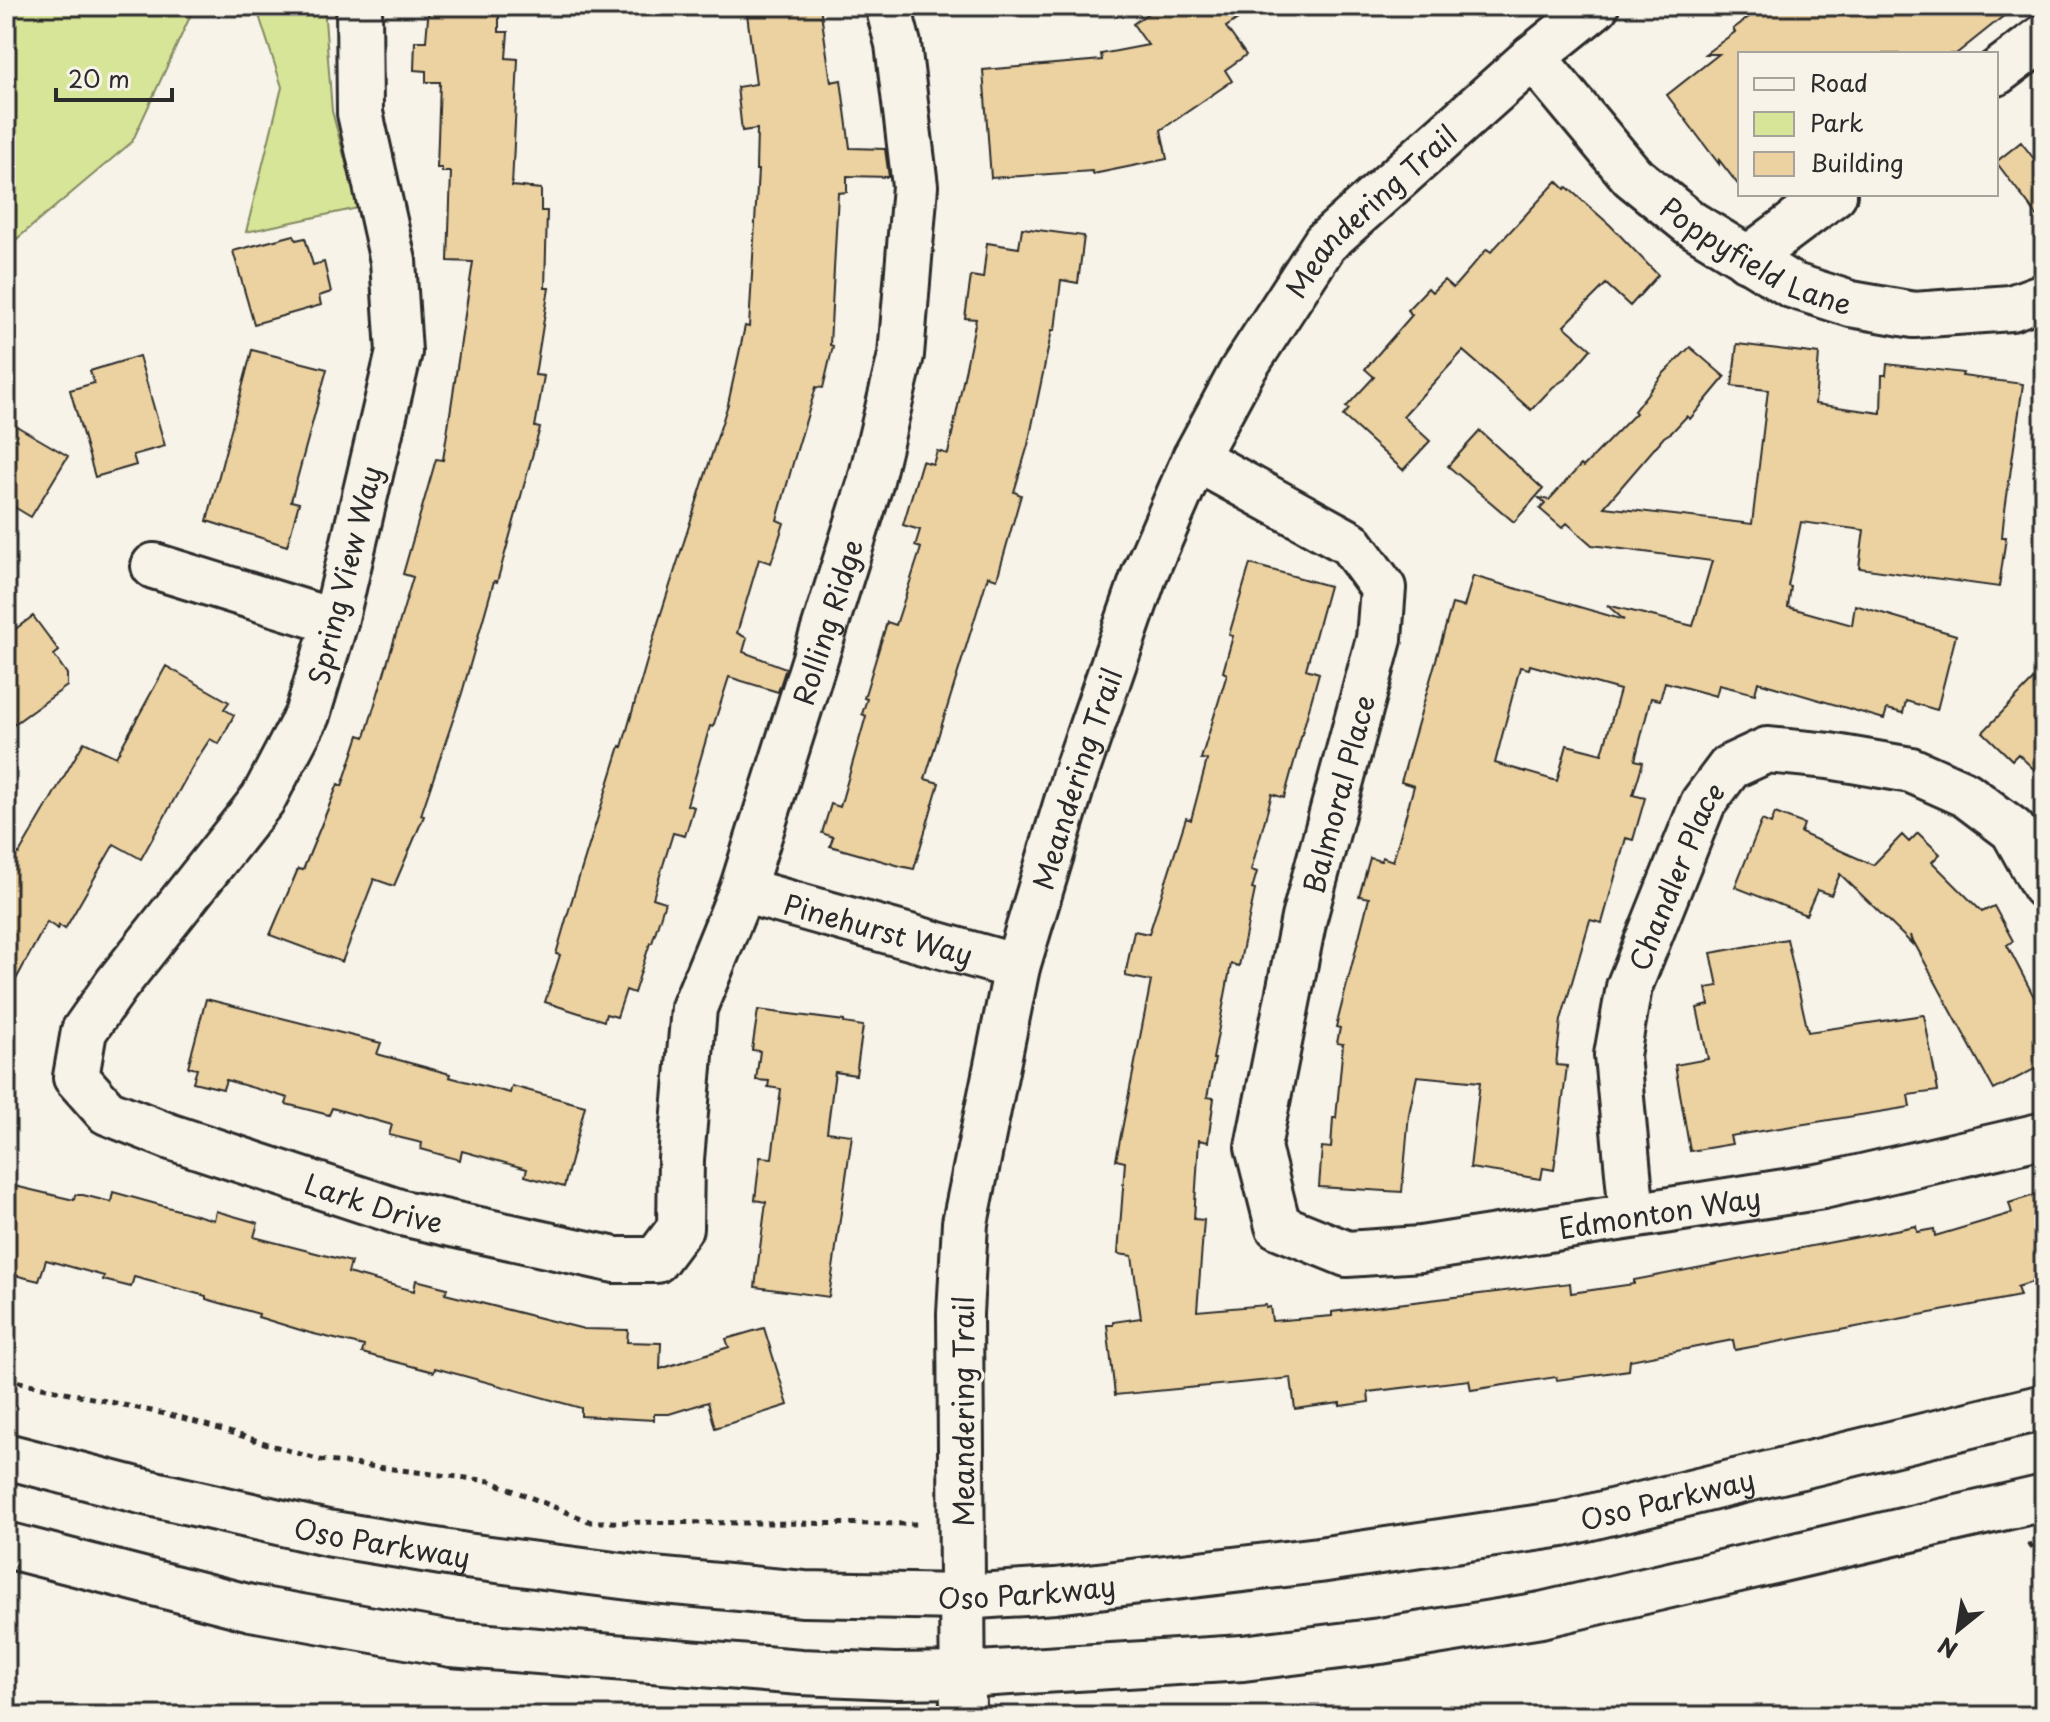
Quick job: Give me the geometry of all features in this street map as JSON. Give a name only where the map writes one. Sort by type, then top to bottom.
[{"type":"street","name":"Spring View Way","points":[[76,1077],[84,1031],[117,984],[263,799],[307,715],[335,622],[399,352],[393,261],[360,113],[359,6]]},
{"type":"street","name":"Rolling Ridge","points":[[680,1228],[681,1159],[694,1008],[742,890],[870,484],[901,355],[915,186],[898,44],[888,6]]},
{"type":"street","name":"Meandering Trail","points":[[963,1695],[960,1314],[965,1223],[1017,967],[1074,778],[1145,573],[1195,458],[1242,371],[1325,243],[1533,57],[1596,6]]},
{"type":"street","points":[[1998,72],[2044,37]]},
{"type":"street","name":"Poppyfield Lane","points":[[1533,57],[1632,176],[1690,223],[1791,285],[1851,304],[1914,315],[2011,308],[2044,296]]},
{"type":"street","points":[[1747,259],[1831,196]]},
{"type":"street","name":"Balmoral Place","points":[[1195,458],[1350,543],[1383,588],[1379,639],[1304,918],[1258,1147],[1278,1226]]},
{"type":"street","points":[[154,566],[335,622]]},
{"type":"street","name":"Chandler Place","points":[[1632,1215],[1617,1055],[1629,987],[1703,803],[1730,767],[1767,750],[1829,756],[1911,770],[1965,794],[2013,830],[2044,886]]},
{"type":"street","name":"Pinehurst Way","points":[[742,890],[1017,967]]},
{"type":"street","name":"Lark Drive","points":[[76,1077],[107,1112],[171,1137],[402,1213],[615,1260],[656,1260],[680,1228]]},
{"type":"street","name":"Edmonton Way","points":[[1278,1226],[1347,1254],[1421,1249],[1823,1186],[2044,1135]]},
{"type":"street","name":"Oso Parkway","points":[[6,1456],[141,1491],[327,1533],[466,1556],[653,1580],[804,1594],[962,1597],[1055,1591],[1319,1560],[1562,1524],[2044,1407]]},
{"type":"street","points":[[6,1545],[251,1608],[451,1644],[801,1672],[895,1676],[963,1695],[1380,1641],[1541,1615],[2044,1498]]},
{"type":"path","points":[[6,1379],[183,1418],[320,1460],[490,1481],[591,1522],[962,1524]]},
{"type":"green space","points":[[6,6],[195,6],[132,142],[6,248]]},
{"type":"green space","points":[[256,6],[324,6],[332,111],[358,208],[246,232],[282,87]]},
{"type":"building","points":[[429,6],[499,6],[499,32],[508,32],[506,58],[518,59],[512,186],[541,189],[541,211],[547,211],[545,288],[549,288],[535,375],[544,376],[535,427],[540,428],[497,582],[494,581],[462,693],[421,815],[424,816],[394,886],[374,879],[342,962],[270,935],[298,869],[303,870],[338,784],[342,786],[359,735],[365,737],[413,577],[403,574],[436,459],[443,460],[473,262],[448,261],[451,172],[442,172],[442,168],[437,168],[440,82],[426,82],[426,71],[414,70],[415,41],[426,41]]},
{"type":"building","points":[[746,6],[820,6],[831,82],[841,80],[850,148],[885,149],[889,177],[847,176],[847,192],[838,193],[830,345],[833,346],[823,388],[816,387],[793,463],[777,520],[784,523],[771,563],[759,559],[737,633],[747,638],[743,652],[786,668],[778,692],[729,677],[713,727],[710,726],[687,805],[694,807],[685,836],[673,833],[653,898],[665,902],[634,993],[626,990],[617,1017],[606,1014],[604,1021],[545,1002],[560,955],[556,954],[567,916],[728,404],[745,326],[749,327],[758,170],[757,129],[742,131],[737,87],[756,84]]},
{"type":"building","points":[[1158,6],[1257,6],[1226,27],[1246,55],[1225,70],[1232,81],[1161,130],[1167,159],[1093,174],[1092,171],[991,178],[983,70],[1102,60],[1101,54],[1148,45],[1133,24]]},
{"type":"building","points":[[1764,6],[2016,6],[1958,52],[1738,52],[1738,184],[1667,95],[1719,54],[1705,54],[1735,32],[1733,29]]},
{"type":"building","points":[[2021,142],[2044,172],[2044,225],[1998,165],[1998,160]]},
{"type":"building","points":[[1557,181],[1610,225],[1658,275],[1630,306],[1606,284],[1564,326],[1591,349],[1565,379],[1531,410],[1463,351],[1403,416],[1430,441],[1403,470],[1343,416],[1349,409],[1346,407],[1374,377],[1365,369],[1412,315],[1407,310],[1428,288],[1432,292],[1444,280],[1453,288],[1487,249],[1491,252]]},
{"type":"building","points":[[1022,228],[1084,236],[1078,283],[1061,280],[1055,330],[1052,330],[1028,445],[1014,492],[1021,495],[997,579],[988,576],[925,779],[939,783],[914,869],[830,846],[833,837],[822,833],[831,804],[840,807],[866,716],[862,714],[867,699],[864,698],[887,622],[896,625],[921,548],[915,546],[920,530],[903,525],[922,461],[933,464],[937,451],[948,454],[976,319],[965,318],[971,276],[983,278],[987,243],[1019,248]]},
{"type":"building","points":[[294,235],[296,240],[305,238],[313,265],[324,262],[331,292],[319,296],[321,305],[254,324],[233,251]]},
{"type":"building","points":[[1737,344],[1819,354],[1815,404],[1881,413],[1882,375],[1886,375],[1887,364],[2023,384],[2004,517],[2002,537],[2006,537],[1999,587],[1859,568],[1864,530],[1801,522],[1788,586],[1791,587],[1788,607],[1852,625],[1855,605],[1956,635],[1937,710],[1906,701],[1903,713],[1887,709],[1884,719],[1758,682],[1755,694],[1719,685],[1716,696],[1665,682],[1660,700],[1651,698],[1635,760],[1643,762],[1633,795],[1645,798],[1633,840],[1626,838],[1602,923],[1590,920],[1561,1020],[1556,1065],[1567,1066],[1554,1170],[1543,1168],[1541,1179],[1470,1168],[1480,1082],[1417,1076],[1409,1114],[1402,1192],[1319,1187],[1322,1147],[1331,1148],[1333,1118],[1336,1118],[1343,1044],[1337,1043],[1340,1028],[1336,1027],[1369,898],[1359,896],[1370,858],[1381,861],[1382,857],[1393,861],[1414,786],[1401,782],[1452,604],[1464,607],[1473,576],[1624,620],[1607,605],[1693,626],[1712,561],[1592,545],[1567,523],[1562,528],[1540,509],[1545,504],[1539,498],[1549,500],[1581,465],[1583,467],[1636,413],[1634,411],[1663,374],[1690,347],[1725,377],[1690,419],[1687,416],[1664,437],[1604,507],[1752,524],[1768,390],[1732,386]],"holes":[[[1530,665],[1620,690],[1602,754],[1567,745],[1557,781],[1495,763],[1520,667],[1529,669]]]},
{"type":"building","points":[[252,350],[327,369],[291,501],[299,503],[287,546],[207,521]]},
{"type":"building","points":[[139,356],[165,446],[133,455],[136,465],[95,477],[70,390],[94,383],[90,371]]},
{"type":"building","points":[[6,420],[68,456],[31,517],[6,502]]},
{"type":"building","points":[[1480,431],[1543,489],[1514,522],[1448,466]]},
{"type":"building","points":[[1250,564],[1329,586],[1306,669],[1319,673],[1284,798],[1272,794],[1251,870],[1257,872],[1252,889],[1255,890],[1239,966],[1231,964],[1213,1059],[1207,1097],[1214,1098],[1208,1142],[1199,1140],[1194,1219],[1204,1220],[1197,1311],[1266,1305],[1266,1308],[1270,1307],[1272,1321],[1332,1316],[1332,1312],[1570,1283],[1571,1293],[1634,1284],[1634,1280],[1916,1226],[1917,1232],[1934,1229],[1935,1236],[2012,1213],[2009,1203],[2038,1194],[2041,1204],[2044,1203],[2044,1292],[2036,1294],[2033,1282],[2017,1287],[2020,1296],[1735,1350],[1733,1340],[1630,1360],[1629,1370],[1471,1390],[1469,1380],[1368,1392],[1369,1402],[1340,1406],[1340,1403],[1295,1409],[1291,1378],[1115,1395],[1107,1325],[1141,1318],[1132,1256],[1118,1254],[1125,1162],[1116,1160],[1151,981],[1125,976],[1134,931],[1149,934],[1186,818],[1191,820],[1207,760],[1201,759],[1227,674],[1223,672],[1233,636],[1229,635]]},
{"type":"building","points":[[33,616],[59,651],[54,655],[67,674],[67,686],[6,730],[6,636]]},
{"type":"building","points":[[166,666],[229,702],[224,709],[234,715],[219,744],[210,739],[195,762],[141,859],[114,844],[65,929],[59,925],[58,929],[47,922],[6,998],[6,847],[19,854],[84,742],[116,757]]},
{"type":"building","points":[[2044,669],[2044,779],[2018,754],[2012,760],[1983,732]]},
{"type":"building","points":[[1775,813],[1804,824],[1801,833],[1873,865],[1902,835],[1909,842],[1918,833],[1940,854],[1932,862],[1982,912],[1994,906],[2013,941],[2007,945],[2044,1016],[2044,1064],[1994,1090],[1910,935],[1912,944],[1840,874],[1831,895],[1817,890],[1806,915],[1735,887],[1762,820],[1771,824]]},
{"type":"building","points":[[1787,939],[1808,1032],[1924,1015],[1938,1091],[1908,1095],[1910,1107],[1730,1136],[1732,1144],[1690,1151],[1675,1065],[1708,1059],[1697,1008],[1709,1005],[1706,988],[1718,986],[1711,953]]},
{"type":"building","points":[[206,999],[381,1043],[377,1054],[450,1074],[449,1077],[510,1093],[512,1086],[585,1106],[564,1187],[525,1176],[527,1169],[462,1151],[460,1160],[421,1149],[422,1143],[389,1135],[392,1125],[332,1108],[329,1115],[286,1104],[288,1098],[226,1080],[223,1089],[193,1082],[197,1069],[188,1067]]},
{"type":"building","points":[[758,1010],[863,1026],[856,1075],[835,1072],[827,1132],[852,1135],[829,1297],[755,1287],[766,1202],[755,1200],[760,1157],[772,1158],[781,1089],[768,1087],[769,1081],[756,1080],[760,1051],[752,1050]]},
{"type":"building","points":[[6,1184],[74,1200],[75,1195],[83,1195],[111,1202],[113,1192],[214,1220],[216,1211],[258,1223],[254,1237],[351,1262],[348,1273],[414,1291],[416,1280],[447,1288],[445,1294],[584,1329],[628,1330],[627,1342],[661,1343],[660,1369],[729,1347],[726,1339],[764,1328],[788,1405],[715,1428],[708,1402],[669,1414],[654,1414],[654,1420],[581,1416],[581,1408],[435,1368],[434,1372],[362,1353],[364,1346],[310,1333],[206,1299],[206,1296],[134,1277],[131,1287],[46,1260],[39,1281],[6,1273]]}]
